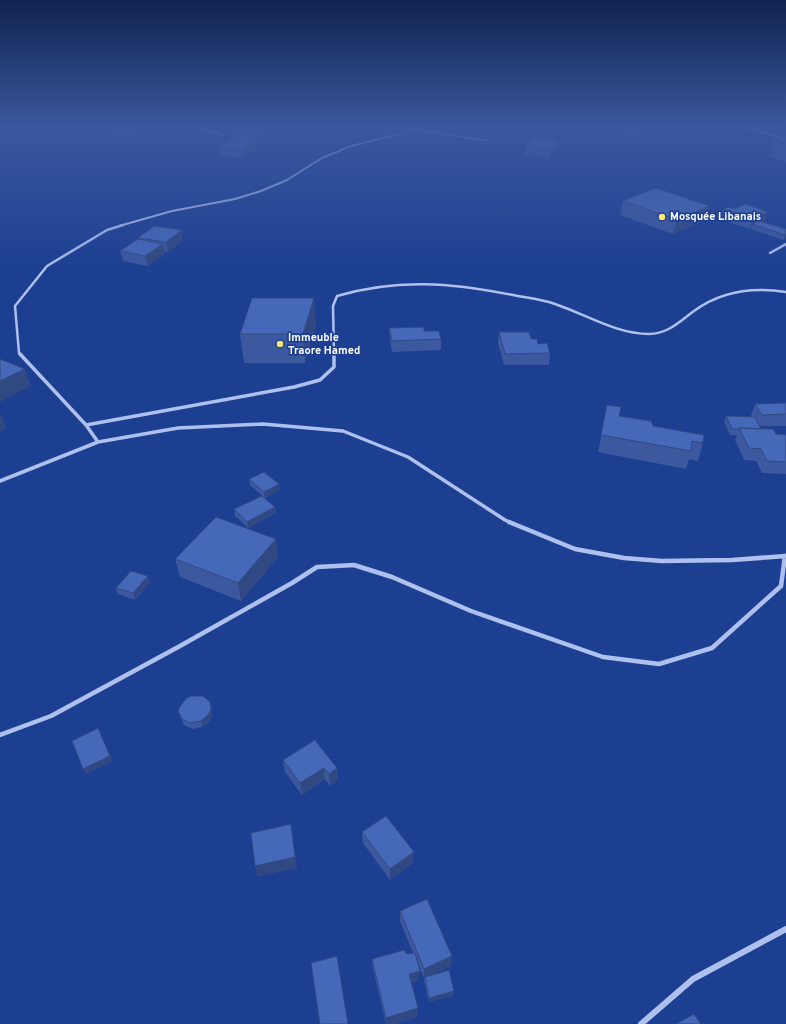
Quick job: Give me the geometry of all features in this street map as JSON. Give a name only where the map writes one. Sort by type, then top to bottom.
[{"type":"street","points":[[98,442],[86,425],[19,353],[15,306],[48,266],[107,230],[172,211],[235,199],[261,191],[295,175]]},
{"type":"street","points":[[770,253],[786,244]]},
{"type":"street","points":[[86,425],[294,387],[320,380],[334,368],[333,306],[337,296],[354,290],[387,285],[454,285],[476,288],[551,303],[613,326],[650,334],[667,331],[695,310],[716,297],[744,290],[775,290],[786,292]]},
{"type":"street","points":[[0,481],[98,442],[178,428],[255,424],[343,431],[408,457],[505,520],[575,549],[624,558],[662,561],[732,560],[785,556],[781,586],[712,648],[659,664],[603,657],[471,610],[392,577],[354,565],[317,567],[187,643],[51,716],[0,735]]},
{"type":"street","points":[[641,1024],[693,979],[786,929]]},
{"type":"building","points":[[656,188],[709,206],[677,220],[623,201]]},
{"type":"building","points":[[745,204],[768,212],[752,219],[723,209],[729,207],[734,209]]},
{"type":"building","points":[[759,221],[786,229],[786,234],[785,235],[752,224]]},
{"type":"building","points":[[154,226],[182,230],[166,242],[138,238]]},
{"type":"building","points":[[138,239],[163,244],[145,256],[120,251]]},
{"type":"building","points":[[252,298],[314,298],[303,334],[240,334]]},
{"type":"building","points":[[424,327],[424,331],[439,331],[441,339],[392,341],[389,328]]},
{"type":"building","points":[[499,332],[529,332],[531,339],[537,339],[538,344],[547,343],[550,353],[505,354]]},
{"type":"building","points":[[0,359],[25,369],[0,381]]},
{"type":"building","points":[[786,403],[786,414],[762,415],[755,404]]},
{"type":"building","points":[[607,405],[621,407],[619,416],[651,421],[653,426],[704,435],[703,443],[692,441],[691,451],[601,435]]},
{"type":"building","points":[[726,416],[755,417],[761,429],[732,429]]},
{"type":"building","points":[[739,428],[773,429],[776,434],[786,435],[786,462],[767,461],[761,449],[749,448]]},
{"type":"building","points":[[264,472],[279,484],[264,492],[249,479]]},
{"type":"building","points":[[262,496],[275,507],[247,522],[234,509]]},
{"type":"building","points":[[216,517],[276,539],[238,583],[175,559]]},
{"type":"building","points":[[131,571],[148,576],[133,593],[116,588]]},
{"type":"building","points":[[192,696],[203,696],[210,702],[211,710],[201,721],[190,723],[182,719],[178,711],[180,706],[187,698]]},
{"type":"building","points":[[98,728],[110,756],[83,769],[72,741]]},
{"type":"building","points":[[315,740],[337,768],[329,774],[324,768],[300,783],[283,760]]},
{"type":"building","points":[[386,816],[414,852],[390,869],[362,832]]},
{"type":"building","points":[[291,824],[295,857],[255,866],[251,833]]},
{"type":"building","points":[[427,899],[452,956],[424,969],[400,911]]},
{"type":"building","points":[[404,950],[407,954],[415,953],[420,971],[409,974],[418,1008],[386,1018],[372,959]]},
{"type":"building","points":[[337,956],[348,1024],[320,1024],[311,963]]},
{"type":"building","points":[[449,970],[454,991],[429,998],[425,977]]},
{"type":"building","points":[[694,1014],[701,1024],[676,1024]]},
{"type":"place","name":"Mosquée Libanais","points":[[662,217]]},
{"type":"place","name":"Immeuble Traore Hamed","points":[[280,344]]}]
